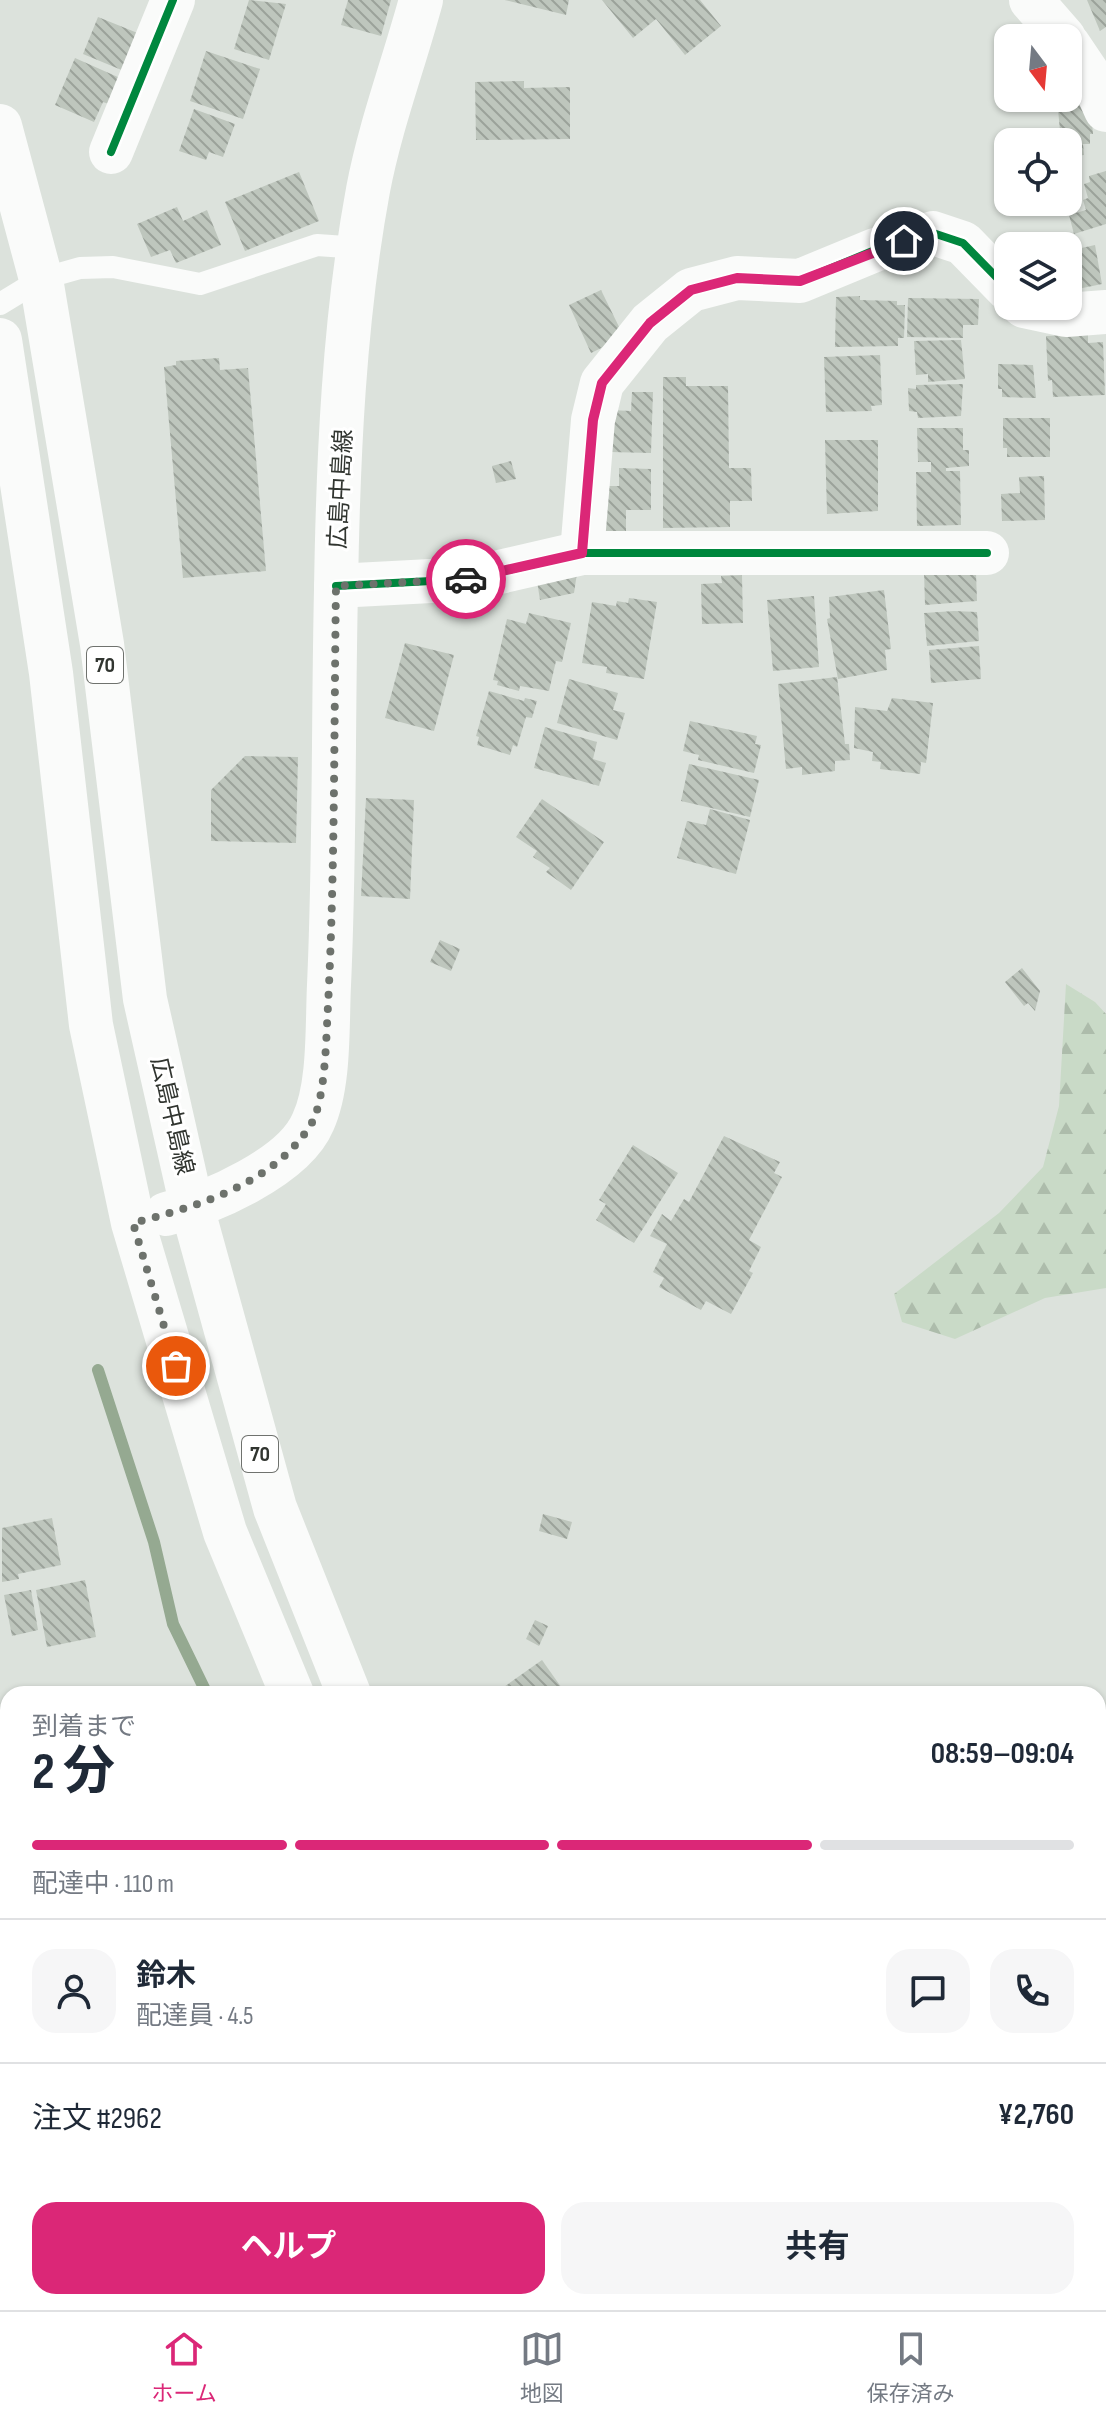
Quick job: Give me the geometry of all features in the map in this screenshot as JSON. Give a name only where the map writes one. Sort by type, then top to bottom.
[{"type":"main road","points":[[111,152],[173,0]]},
{"type":"main road","name":"広島中島線","points":[[133,1223],[192,1207],[252,1178],[293,1150],[313,1122],[325,1067],[331,940],[336,586],[346,379],[369,187],[421,0]]},
{"type":"main road","points":[[1031,0],[1052,24]]},
{"type":"main road","points":[[1082,65],[1106,110]]},
{"type":"main road","name":"広島中島線","points":[[0,126],[41,279],[102,644],[145,999],[192,1207],[275,1508],[346,1686]]},
{"type":"main road","points":[[582,553],[593,420],[602,383],[650,323],[691,290],[737,278],[800,281],[875,250],[933,233],[963,243],[994,275]]},
{"type":"main road","points":[[1082,314],[1106,312]]},
{"type":"main road","name":"70","points":[[0,340],[51,673],[91,1025],[133,1223],[225,1532],[289,1686]]},
{"type":"main road","points":[[336,586],[469,579],[582,553],[987,553]]},
{"type":"lane","points":[[0,304],[41,279],[80,268],[113,267],[200,284],[317,245],[360,248]]},
{"type":"green space","points":[[1066,984],[1095,1002],[1106,1014],[1106,1288],[1045,1298],[955,1339],[902,1322],[894,1294],[999,1213],[1043,1167],[1059,1106]]},
{"type":"building","points":[[249,0],[286,4],[269,60],[234,49]]},
{"type":"building","points":[[348,0],[391,0],[381,36],[341,25]]},
{"type":"building","points":[[505,0],[569,0],[566,15]]},
{"type":"building","points":[[602,0],[700,0],[721,26],[685,55],[656,19],[633,38]]},
{"type":"building","points":[[1087,0],[1106,0],[1106,27],[1100,31]]},
{"type":"building","points":[[98,17],[140,34],[124,71],[83,54]]},
{"type":"building","points":[[206,51],[260,69],[243,119],[190,101]]},
{"type":"building","points":[[75,58],[120,78],[109,104],[103,102],[94,122],[55,105]]},
{"type":"building","points":[[524,81],[524,88],[570,87],[570,139],[476,140],[475,82]]},
{"type":"building","points":[[1082,85],[1089,89],[1093,134],[1090,134],[1090,144],[1083,144],[1084,155],[1082,155],[1082,128],[1060,128],[1058,112],[1082,112]]},
{"type":"building","points":[[194,109],[235,124],[223,157],[209,152],[206,160],[179,151]]},
{"type":"building","points":[[1106,171],[1106,224],[1073,232],[1069,216],[1082,216],[1082,211],[1086,210],[1083,200],[1088,198],[1084,184],[1090,182],[1089,176]]},
{"type":"building","points":[[299,172],[319,221],[245,251],[225,202]]},
{"type":"building","points":[[177,207],[183,221],[207,210],[221,245],[176,263],[170,250],[151,257],[137,224]]},
{"type":"building","points":[[1095,245],[1102,284],[1082,288],[1082,248]]},
{"type":"building","points":[[601,290],[624,337],[591,353],[569,305]]},
{"type":"building","points":[[860,296],[860,300],[897,301],[897,305],[905,305],[904,338],[898,338],[898,346],[835,347],[836,297]]},
{"type":"building","points":[[908,298],[979,299],[978,325],[963,325],[963,338],[907,337]]},
{"type":"building","points":[[1088,334],[1088,343],[1103,342],[1105,395],[1053,397],[1052,380],[1048,381],[1046,336]]},
{"type":"building","points":[[961,340],[965,379],[928,382],[928,374],[916,375],[914,341]]},
{"type":"building","points":[[880,355],[882,405],[871,406],[872,411],[826,412],[824,357]]},
{"type":"building","points":[[219,358],[220,370],[248,368],[266,571],[183,578],[164,367],[176,365],[176,361]]},
{"type":"building","points":[[998,364],[1033,365],[1036,398],[1002,397],[1002,389],[998,389]]},
{"type":"building","points":[[663,377],[686,377],[686,386],[728,386],[729,468],[751,468],[752,501],[730,501],[730,527],[663,528]]},
{"type":"building","points":[[963,384],[961,416],[918,418],[917,412],[909,411],[908,388],[916,389],[916,385]]},
{"type":"building","points":[[632,392],[653,392],[651,453],[610,452],[610,410],[631,411]]},
{"type":"building","points":[[1003,418],[1050,418],[1050,457],[1007,457],[1007,448],[1003,448]]},
{"type":"building","points":[[917,428],[963,428],[963,450],[969,450],[969,466],[946,468],[946,471],[960,471],[961,525],[917,526],[916,472],[931,472],[931,462],[918,462]]},
{"type":"building","points":[[825,440],[878,440],[878,511],[827,514]]},
{"type":"building","points":[[511,461],[516,479],[496,483],[492,466]]},
{"type":"building","points":[[619,468],[651,469],[651,510],[626,510],[626,531],[605,531],[606,486],[619,486]]},
{"type":"building","points":[[1044,476],[1045,520],[1002,521],[1001,494],[1020,493],[1019,477]]},
{"type":"building","points":[[924,571],[976,573],[977,601],[925,605]]},
{"type":"building","points":[[577,573],[574,593],[540,600],[537,581]]},
{"type":"building","points":[[742,575],[743,623],[702,624],[701,584],[722,583],[721,576]]},
{"type":"building","points":[[884,590],[891,649],[885,650],[887,670],[838,679],[827,619],[830,618],[829,597]]},
{"type":"building","points":[[814,596],[819,667],[773,671],[767,600]]},
{"type":"building","points":[[629,598],[657,602],[644,679],[606,673],[607,667],[582,663],[592,602],[616,606],[617,601],[628,603]]},
{"type":"building","points":[[977,612],[979,641],[927,646],[924,613]]},
{"type":"building","points":[[529,613],[571,623],[562,662],[556,661],[549,691],[520,686],[519,691],[497,685],[498,681],[493,680],[507,619],[526,624]]},
{"type":"building","points":[[405,643],[454,655],[434,731],[385,718]]},
{"type":"building","points":[[979,646],[981,679],[931,683],[929,650]]},
{"type":"building","points":[[837,677],[845,744],[849,744],[850,760],[835,761],[835,771],[802,775],[802,767],[786,769],[778,684]]},
{"type":"building","points":[[569,679],[618,693],[613,710],[625,713],[617,740],[557,723]]},
{"type":"building","points":[[489,691],[524,701],[525,698],[537,701],[532,718],[526,717],[517,747],[513,745],[510,755],[477,745],[479,737],[476,736]]},
{"type":"building","points":[[892,698],[933,703],[926,763],[921,762],[920,774],[880,769],[881,762],[872,761],[873,752],[854,748],[855,707],[887,711]]},
{"type":"building","points":[[690,721],[757,736],[755,744],[761,745],[754,773],[698,760],[699,755],[683,751]]},
{"type":"building","points":[[545,727],[597,742],[593,759],[606,763],[599,786],[534,768]]},
{"type":"building","points":[[245,756],[298,757],[296,843],[211,841],[211,790]]},
{"type":"building","points":[[689,764],[759,780],[750,817],[681,801]]},
{"type":"building","points":[[366,798],[414,800],[410,899],[361,896]]},
{"type":"building","points":[[542,799],[604,842],[571,890],[546,872],[550,868],[533,857],[537,851],[516,837]]},
{"type":"building","points":[[710,809],[750,820],[736,874],[677,858],[687,821],[706,825]]},
{"type":"building","points":[[440,940],[460,949],[451,971],[430,962]]},
{"type":"building","points":[[1022,968],[1040,991],[1035,1011],[1028,1003],[1024,1006],[1005,982]]},
{"type":"building","points":[[724,1136],[780,1162],[774,1173],[782,1177],[749,1240],[761,1247],[749,1271],[753,1273],[731,1314],[706,1301],[701,1310],[659,1287],[664,1278],[653,1272],[667,1244],[650,1236],[662,1214],[671,1221],[684,1199],[689,1202]]},
{"type":"building","points":[[633,1145],[678,1173],[634,1243],[596,1220],[606,1204],[599,1200]]},
{"type":"building","points":[[543,1514],[572,1522],[567,1539],[539,1531]]},
{"type":"building","points":[[52,1518],[61,1565],[18,1574],[19,1579],[2,1582],[2,1528]]},
{"type":"building","points":[[85,1580],[96,1637],[47,1647],[36,1590]]},
{"type":"building","points":[[31,1590],[38,1630],[12,1636],[4,1595]]},
{"type":"building","points":[[535,1620],[548,1626],[539,1646],[526,1639]]},
{"type":"building","points":[[542,1660],[560,1686],[505,1686]]},
{"type":"waterway","points":[[98,1370],[154,1542],[173,1624],[203,1686]]},
{"type":"cycle path","points":[[111,152],[173,0]]},
{"type":"cycle path","points":[[582,553],[593,420],[602,383],[650,323],[691,290],[737,278],[800,281],[875,250],[933,233],[963,243],[994,275]]},
{"type":"cycle path","points":[[336,586],[469,579],[582,553],[987,553]]},
{"type":"way so far","points":[[176,1366],[133,1223],[192,1207],[252,1178],[293,1150],[313,1122],[325,1067],[331,940],[336,586],[466,579]]},
{"type":"route","points":[[466,579],[582,553],[593,420],[602,383],[650,323],[691,290],[737,278],[800,281],[904,241]]}]
